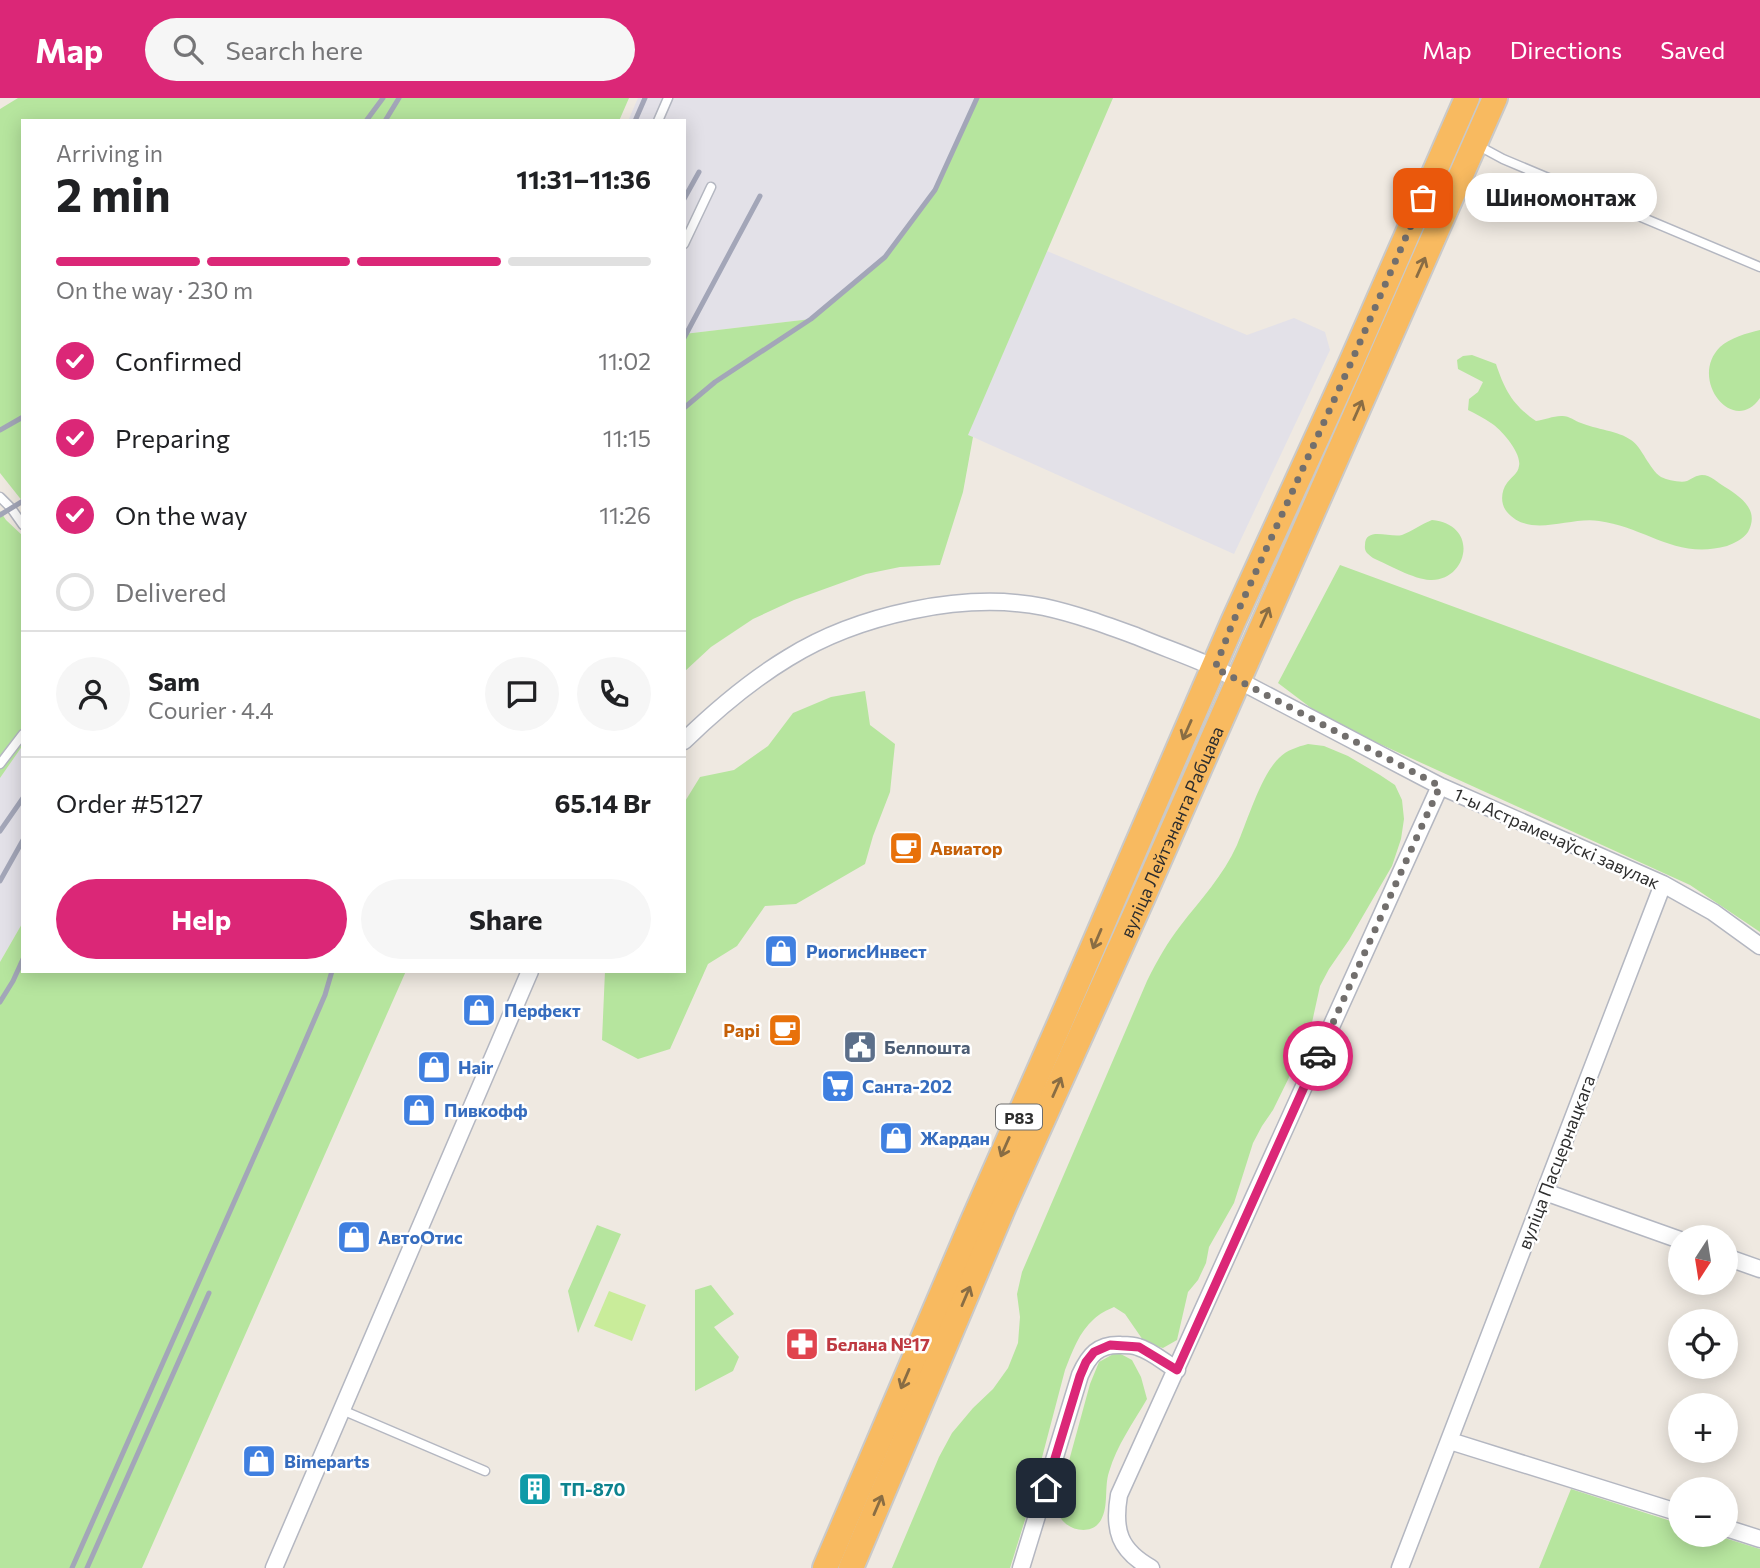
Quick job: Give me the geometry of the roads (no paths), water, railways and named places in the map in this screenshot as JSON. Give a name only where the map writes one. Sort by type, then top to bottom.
[{"type":"highway","name":"вуліца Лейтэнанта Рабцава","points":[[851,1568],[1004,1206],[1238,680],[1465,135],[1467,98]]},
{"type":"highway","name":"вуліца Лейтэнанта Рабцава","points":[[825,1568],[1233,622],[1350,365],[1465,135],[1495,98]]},
{"type":"street","name":"1-ы Астрамечаўскі завулак","points":[[686,739],[753,681],[790,656],[833,635],[914,610],[951,604],[1011,603],[1043,607],[1108,625],[1215,668],[1440,786],[1663,884],[1713,912],[1760,946]]},
{"type":"street","points":[[1151,1568],[1130,1554],[1123,1545],[1117,1522],[1119,1495],[1440,786]]},
{"type":"street","name":"вуліца Пасцернацкага","points":[[1400,1568],[1663,884]]},
{"type":"street","points":[[274,1568],[529,973]]},
{"type":"street","points":[[1545,1192],[1668,1237]]},
{"type":"street","points":[[1738,1261],[1760,1269]]},
{"type":"street","points":[[1021,1568],[1086,1362],[1094,1352],[1110,1345],[1126,1345],[1139,1347],[1177,1370]]},
{"type":"street","points":[[1450,1441],[1668,1509]]},
{"type":"street","points":[[1738,1532],[1760,1539]]},
{"type":"lane","points":[[659,119],[668,98]]},
{"type":"lane","points":[[1465,135],[1498,157],[1760,267]]},
{"type":"lane","points":[[686,240],[711,187]]},
{"type":"lane","points":[[0,497],[21,523]]},
{"type":"lane","points":[[0,764],[21,737]]},
{"type":"lane","points":[[342,1410],[485,1471]]},
{"type":"railway","points":[[367,119],[383,98]]},
{"type":"railway","points":[[386,119],[399,98]]},
{"type":"railway","points":[[636,119],[645,98]]},
{"type":"railway","points":[[686,406],[715,382],[811,319],[885,257],[935,190],[977,98]]},
{"type":"railway","points":[[686,195],[699,172]]},
{"type":"railway","points":[[686,334],[760,196]]},
{"type":"railway","points":[[0,430],[21,418]]},
{"type":"railway","points":[[0,515],[21,502]]},
{"type":"railway","points":[[0,831],[21,801]]},
{"type":"railway","points":[[0,881],[21,844]]},
{"type":"railway","points":[[0,1002],[21,963]]},
{"type":"railway","points":[[72,1568],[297,1060],[325,995],[331,973]]},
{"type":"railway","points":[[87,1568],[209,1293]]},
{"type":"place","name":"Шиномонтаж","points":[[1423,198]]},
{"type":"place","name":"Авиатор","points":[[906,848]]},
{"type":"place","name":"РиогисИнвест","points":[[781,951]]},
{"type":"place","name":"Перфект","points":[[479,1010]]},
{"type":"place","name":"Papi","points":[[785,1030]]},
{"type":"place","name":"Белпошта","points":[[860,1047]]},
{"type":"place","name":"Hair","points":[[434,1067]]},
{"type":"place","name":"Санта-202","points":[[838,1086]]},
{"type":"place","name":"Пивкофф","points":[[419,1110]]},
{"type":"place","name":"Жардан","points":[[896,1138]]},
{"type":"place","name":"АвтоОтис","points":[[354,1237]]},
{"type":"place","name":"Белана №17","points":[[802,1344]]},
{"type":"place","name":"Bimeparts","points":[[259,1461]]},
{"type":"place","name":"ТП-870","points":[[535,1489]]}]
